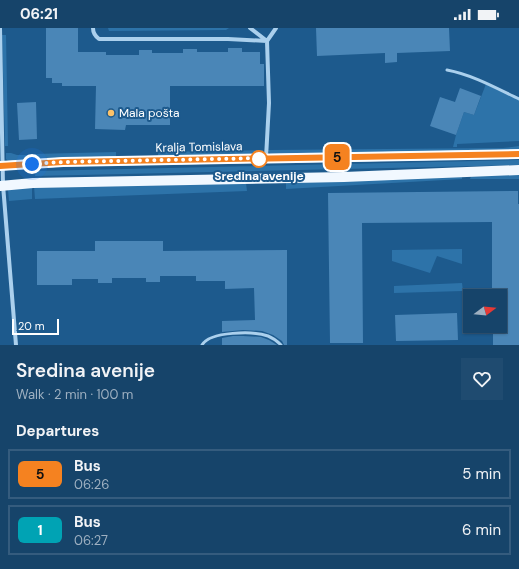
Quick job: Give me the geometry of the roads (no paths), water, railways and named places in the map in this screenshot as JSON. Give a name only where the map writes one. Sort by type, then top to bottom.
[{"type":"main road","name":"Kralja Tomislava","points":[[1,166],[63,162],[519,154]]},
{"type":"main road","points":[[2,186],[33,183],[344,177],[519,170]]},
{"type":"street","points":[[0,28],[2,186],[16,345]]},
{"type":"street","points":[[93,28],[95,35],[99,39],[228,39],[267,41]]},
{"type":"street","points":[[250,28],[267,41]]},
{"type":"street","points":[[266,158],[269,103],[267,41],[276,28]]},
{"type":"lane","points":[[447,70],[460,72],[519,99]]},
{"type":"lane","points":[[202,345],[204,341],[222,334],[250,334],[270,337],[281,345]]},
{"type":"place","name":"Mala pošta","points":[[111,113]]},
{"type":"place","name":"Sredina avenije","points":[[259,159]]}]
